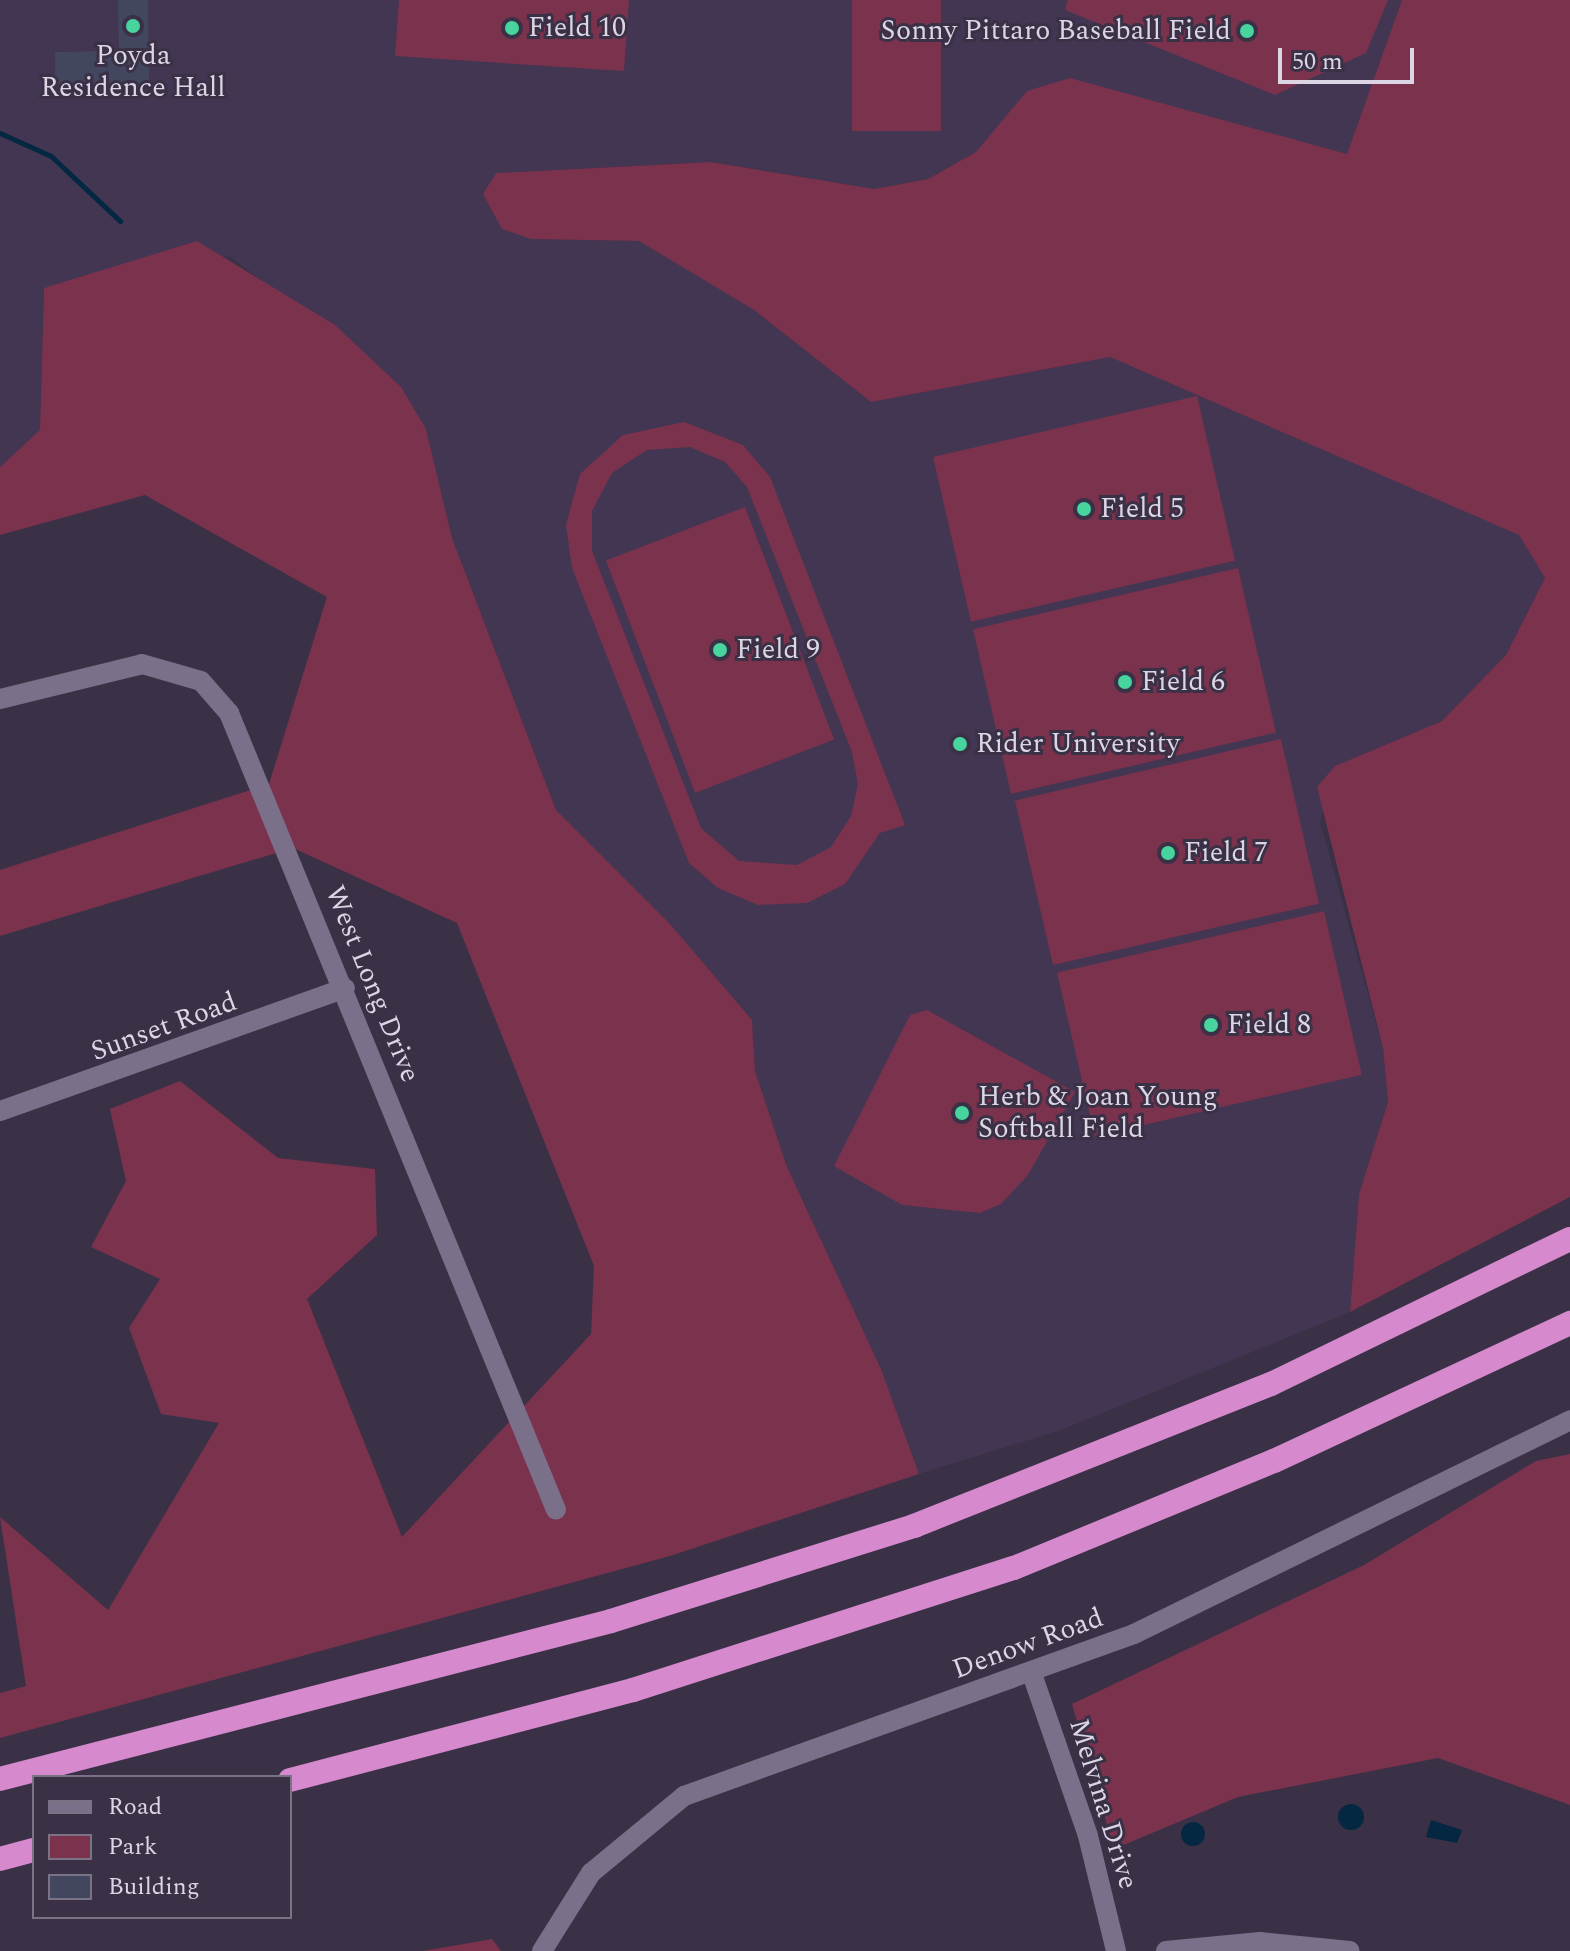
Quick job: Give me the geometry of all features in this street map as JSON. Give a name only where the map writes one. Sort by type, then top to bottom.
[{"type":"highway","points":[[0,1779],[611,1621],[914,1526],[1271,1384],[1570,1239]]},
{"type":"highway","points":[[292,1779],[633,1690],[1014,1568],[1274,1461],[1570,1323]]},
{"type":"highway","points":[[0,1861],[31,1851]]},
{"type":"street","name":"West Long Drive","points":[[0,699],[142,664],[201,681],[229,713],[345,988],[556,1510]]},
{"type":"street","name":"Sunset Road","points":[[0,1111],[345,988]]},
{"type":"street","name":"Denow Road","points":[[542,1951],[591,1873],[684,1796],[1032,1674],[1227,1593],[1570,1420]]},
{"type":"street","name":"Melvina Drive","points":[[1032,1674],[1088,1836],[1116,1951]]},
{"type":"street","points":[[1166,1951],[1260,1942],[1350,1951]]},
{"type":"shaded area","name":"Rider University","points":[[0,0],[1402,0],[1347,154],[1193,113],[1028,92],[976,152],[928,179],[874,189],[711,162],[496,173],[531,239],[639,241],[754,310],[871,402],[1110,357],[1519,534],[1545,578],[1506,655],[1442,721],[1335,766],[1320,822],[1383,1048],[1388,1102],[1359,1194],[1350,1312],[1061,1430],[919,1474],[881,1369],[787,1167],[755,1071],[752,1020],[671,925],[556,810],[452,538],[426,429],[335,325],[302,311],[229,256],[44,288],[40,430],[0,467]]},
{"type":"green space","name":"Field 10","points":[[399,0],[629,0],[624,71],[395,56]]},
{"type":"green space","points":[[852,0],[941,0],[941,131],[852,131]]},
{"type":"green space","name":"Sonny Pittaro Baseball Field","points":[[1068,0],[1388,0],[1366,53],[1275,95],[1065,10]]},
{"type":"green space","points":[[1402,0],[1570,0],[1570,1197],[1350,1312],[1359,1194],[1388,1102],[1383,1048],[1317,787],[1335,766],[1442,721],[1506,655],[1545,578],[1519,535],[1110,357],[871,402],[754,310],[639,241],[531,239],[502,229],[483,194],[496,173],[711,162],[874,189],[928,179],[976,152],[1027,91],[1070,78],[1347,154]]},
{"type":"green space","points":[[197,241],[335,325],[401,387],[426,429],[452,538],[556,810],[671,925],[752,1020],[755,1071],[787,1167],[881,1369],[919,1474],[670,1556],[0,1738],[0,1693],[26,1686],[0,1517],[108,1610],[219,1423],[161,1414],[129,1328],[160,1279],[91,1247],[126,1181],[110,1109],[180,1081],[278,1158],[375,1169],[377,1235],[307,1299],[402,1537],[591,1334],[594,1266],[457,923],[293,848],[0,936],[0,870],[269,784],[327,597],[145,495],[0,535],[0,467],[40,430],[44,288]]},
{"type":"green space","name":"Field 5","points":[[1197,396],[1235,561],[971,622],[933,457]]},
{"type":"green space","points":[[684,422],[743,445],[770,477],[905,825],[880,833],[845,884],[807,903],[758,905],[718,888],[689,863],[572,568],[566,525],[580,474],[623,435]],"holes":[[[690,447],[725,462],[747,487],[852,752],[858,784],[851,816],[831,847],[797,865],[739,861],[701,828],[592,551],[592,511],[612,473],[647,450]]]},
{"type":"green space","name":"Field 9","points":[[745,507],[834,739],[695,793],[606,560]]},
{"type":"green space","name":"Field 6","points":[[1238,568],[1276,733],[1011,794],[973,629]]},
{"type":"green space","name":"Field 7","points":[[1281,739],[1319,904],[1053,965],[1015,800]]},
{"type":"green space","name":"Field 8","points":[[1324,911],[1362,1075],[1095,1136],[1057,973]]},
{"type":"green space","name":"Herb & Joan Young Softball Field","points":[[927,1010],[1075,1092],[1028,1175],[1001,1204],[980,1213],[902,1205],[834,1166],[910,1015]]},
{"type":"green space","points":[[1570,1454],[1570,1805],[1438,1758],[1238,1797],[1114,1849],[1072,1704],[1364,1565],[1536,1461]]},
{"type":"green space","points":[[492,1939],[501,1951],[423,1951]]},
{"type":"water","points":[[1351,1804],[1360,1808],[1364,1817],[1360,1826],[1351,1830],[1342,1826],[1338,1817],[1342,1808]]},
{"type":"water","points":[[1431,1820],[1462,1830],[1457,1843],[1426,1837]]},
{"type":"water","points":[[1193,1822],[1204,1829],[1205,1834],[1198,1845],[1193,1846],[1182,1839],[1181,1834],[1188,1823]]},
{"type":"building","name":"Poyda Residence Hall","points":[[118,0],[148,0],[149,85],[55,87],[55,52],[119,51]]},
{"type":"waterway","points":[[0,133],[51,156],[120,221]]},
{"type":"place","name":"Poyda Residence Hall","points":[[133,26]]},
{"type":"place","name":"Field 10","points":[[512,28]]},
{"type":"place","name":"Sonny Pittaro Baseball Field","points":[[1247,31]]},
{"type":"place","name":"Field 5","points":[[1084,509]]},
{"type":"place","name":"Field 9","points":[[720,650]]},
{"type":"place","name":"Field 6","points":[[1125,682]]},
{"type":"place","name":"Rider University","points":[[960,744]]},
{"type":"place","name":"Field 7","points":[[1168,853]]},
{"type":"place","name":"Field 8","points":[[1211,1025]]},
{"type":"place","name":"Herb & Joan Young Softball Field","points":[[962,1113]]}]
